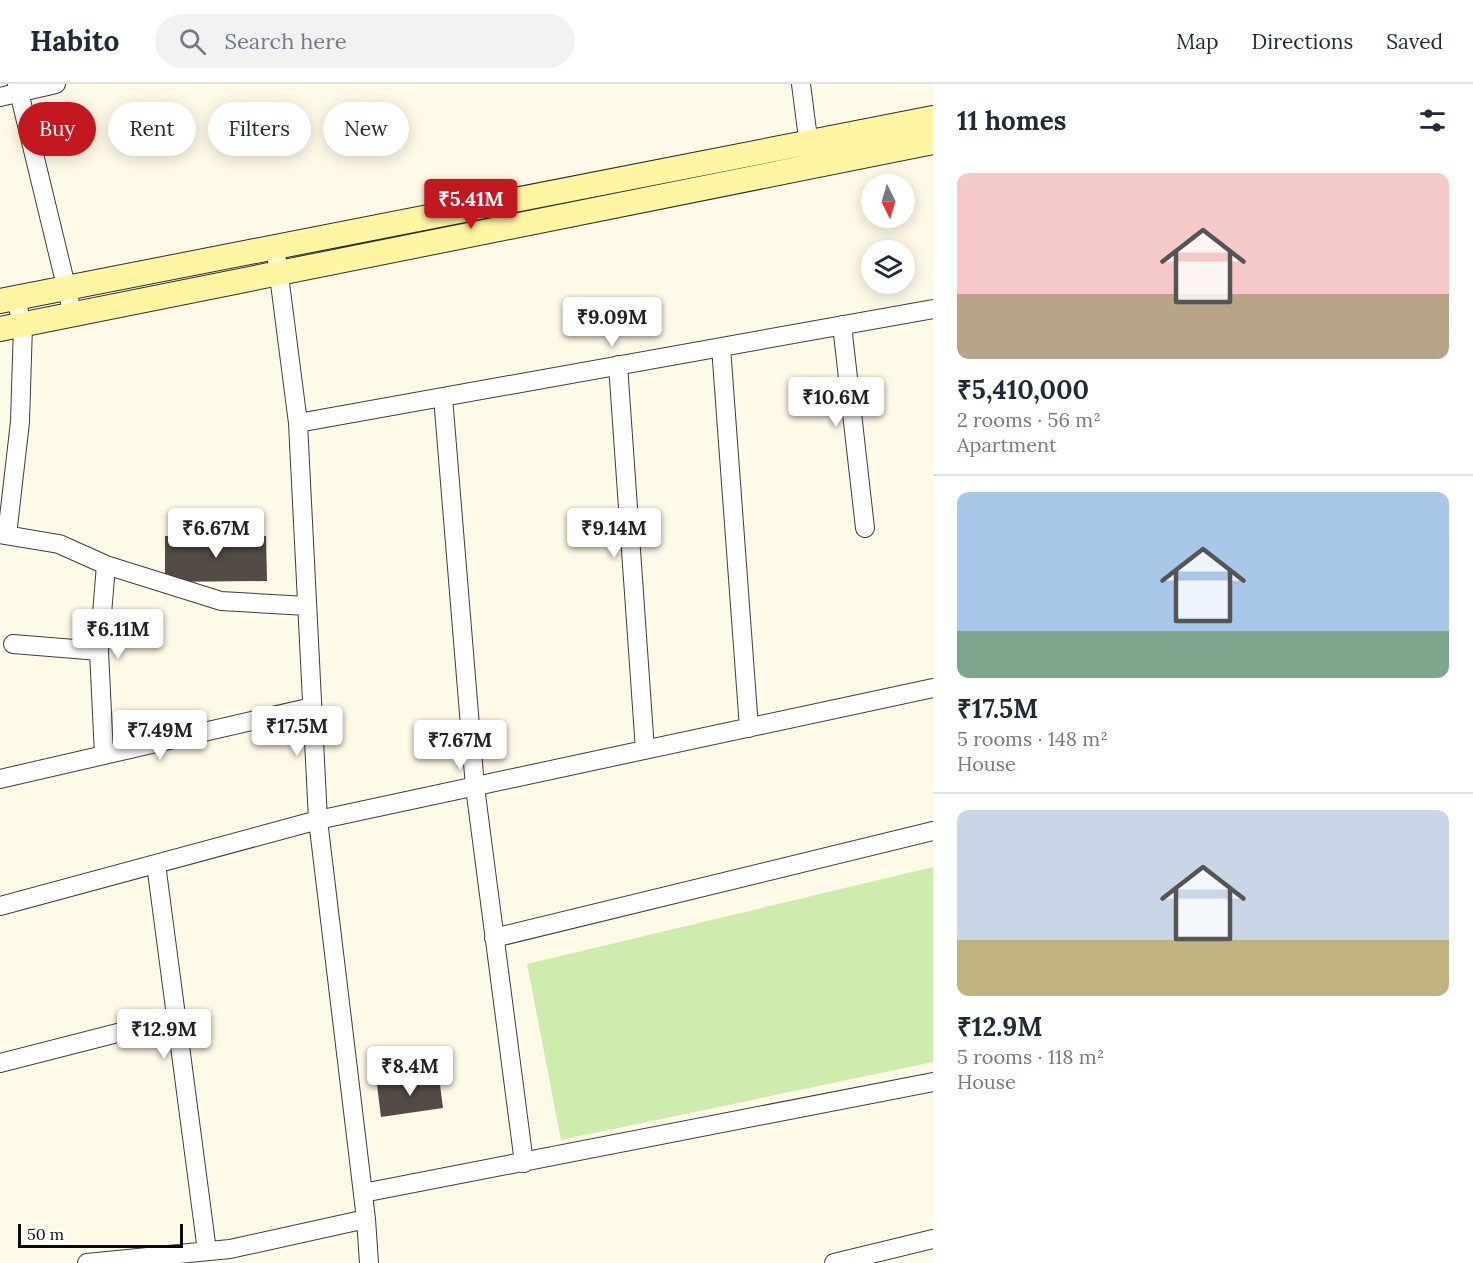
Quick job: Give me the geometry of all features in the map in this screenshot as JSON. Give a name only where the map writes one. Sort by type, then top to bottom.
[{"type":"main road","points":[[7,299],[933,118]]},
{"type":"main road","points":[[11,327],[933,142]]},
{"type":"street","points":[[0,97],[17,88],[56,84]]},
{"type":"street","points":[[801,84],[812,166]]},
{"type":"street","points":[[17,88],[73,315]]},
{"type":"street","points":[[275,247],[298,423],[318,820],[363,1192],[369,1263]]},
{"type":"street","points":[[7,299],[20,422],[4,534],[59,544],[106,565],[221,602],[307,606]]},
{"type":"street","points":[[298,423],[933,309]]},
{"type":"street","points":[[842,325],[865,528]]},
{"type":"street","points":[[721,347],[749,728]]},
{"type":"street","points":[[618,365],[645,750]]},
{"type":"street","points":[[442,397],[475,787],[524,1163]]},
{"type":"street","points":[[104,755],[99,651],[106,565]]},
{"type":"street","points":[[13,644],[99,651]]},
{"type":"street","points":[[0,906],[318,820],[933,688]]},
{"type":"street","points":[[0,779],[312,707]]},
{"type":"street","points":[[494,938],[933,831]]},
{"type":"street","points":[[156,864],[207,1251]]},
{"type":"street","points":[[0,1063],[176,1018]]},
{"type":"street","points":[[363,1192],[524,1163],[933,1082]]},
{"type":"street","points":[[87,1263],[230,1248],[366,1219]]},
{"type":"street","points":[[834,1263],[933,1239]]},
{"type":"green space","points":[[933,867],[933,1062],[561,1140],[527,964]]},
{"type":"building","points":[[165,536],[266,536],[267,581],[165,582]]},
{"type":"building","points":[[439,1077],[443,1108],[381,1117],[377,1085]]}]
